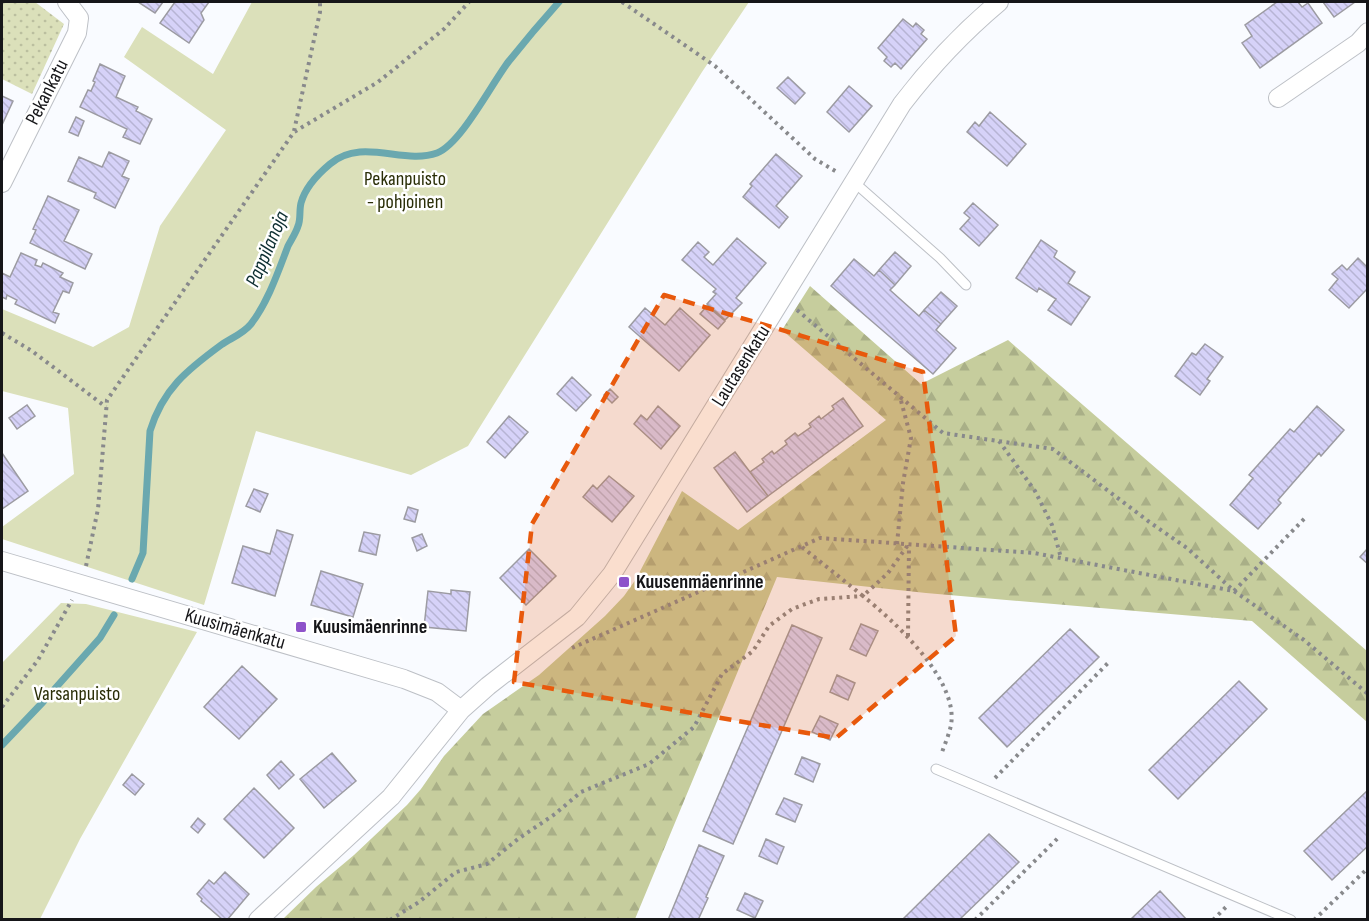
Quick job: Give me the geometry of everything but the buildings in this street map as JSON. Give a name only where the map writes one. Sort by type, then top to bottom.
[{"type":"street","name":"Pekankatu","points":[[2,183],[77,33],[80,18],[67,2]]},
{"type":"street","name":"Lautasenkatu","points":[[461,710],[488,686],[577,617],[612,574],[902,104],[924,76],[970,26],[999,2]]},
{"type":"street","points":[[1278,98],[1358,42],[1368,32]]},
{"type":"street","name":"Kuusimäenkatu","points":[[2,561],[404,679],[437,692],[461,710]]},
{"type":"street","points":[[258,920],[297,881],[375,813],[406,779],[461,710]]},
{"type":"lane","points":[[855,183],[940,258],[966,285]]},
{"type":"lane","points":[[936,769],[1291,920]]},
{"type":"path","points":[[2,707],[38,660],[63,618],[86,568],[98,509],[107,400],[294,132],[320,12],[320,2]]},
{"type":"path","points":[[294,132],[378,82],[444,29],[469,2]]},
{"type":"path","points":[[622,2],[715,66],[815,159],[855,183]]},
{"type":"path","points":[[782,298],[943,433],[1053,449],[1187,548],[1234,591],[1304,640],[1368,694]]},
{"type":"path","points":[[2,333],[32,351],[106,407]]},
{"type":"path","points":[[897,544],[903,483],[911,438],[900,397]]},
{"type":"path","points":[[999,441],[1035,491],[1052,525],[1061,558]]},
{"type":"path","points":[[1234,591],[1305,518]]},
{"type":"path","points":[[532,654],[552,657],[820,538],[1034,553],[1234,591]]},
{"type":"path","points":[[390,920],[419,902],[456,872],[487,864],[581,792],[649,765],[694,728],[723,674],[753,651],[769,626],[792,609],[819,599],[863,596],[888,573],[909,544]]},
{"type":"path","points":[[908,637],[909,544]]},
{"type":"path","points":[[802,547],[863,596],[908,637],[930,664],[948,696],[951,723],[936,769]]},
{"type":"path","points":[[984,789],[1109,662]]},
{"type":"path","points":[[975,920],[1070,826]]},
{"type":"path","points":[[1314,920],[1368,868]]},
{"type":"highlighted area","points":[[664,295],[923,372],[956,636],[836,738],[514,682],[532,524]]},
{"type":"green space","points":[[2,2],[35,2],[64,24],[32,94],[2,79]]},
{"type":"green space","name":"Pekanpuisto - pohjoinen","points":[[252,2],[749,2],[702,72],[468,446],[411,475],[256,431],[204,605],[2,539],[2,527],[74,474],[68,408],[2,391],[2,309],[93,347],[129,327],[160,226],[226,130],[124,57],[142,27],[213,74]]},
{"type":"green space","points":[[810,286],[921,384],[1008,340],[1367,651],[1367,722],[1252,621],[926,593],[777,577],[635,919],[283,919],[407,805],[444,756],[483,714],[539,675],[624,596],[636,579],[682,491],[738,530],[886,420],[782,330]]},
{"type":"green space","name":"Varsanpuisto","points":[[61,603],[86,604],[197,632],[80,839],[40,919],[2,919],[2,663]]},
{"type":"waterway","name":"Pappilanoja","points":[[132,579],[143,553],[150,431],[155,416],[169,392],[187,372],[251,324],[268,297],[297,229],[301,203],[312,182],[330,164],[342,156],[369,152],[424,156],[437,153],[446,147],[466,126],[509,61],[559,2]]},
{"type":"waterway","name":"Pappilanoja","points":[[2,745],[100,638],[114,615]]},
{"type":"place","name":"Kuusenmäenrinne","points":[[624,582]]},
{"type":"place","name":"Kuusimäenrinne","points":[[301,627]]}]
